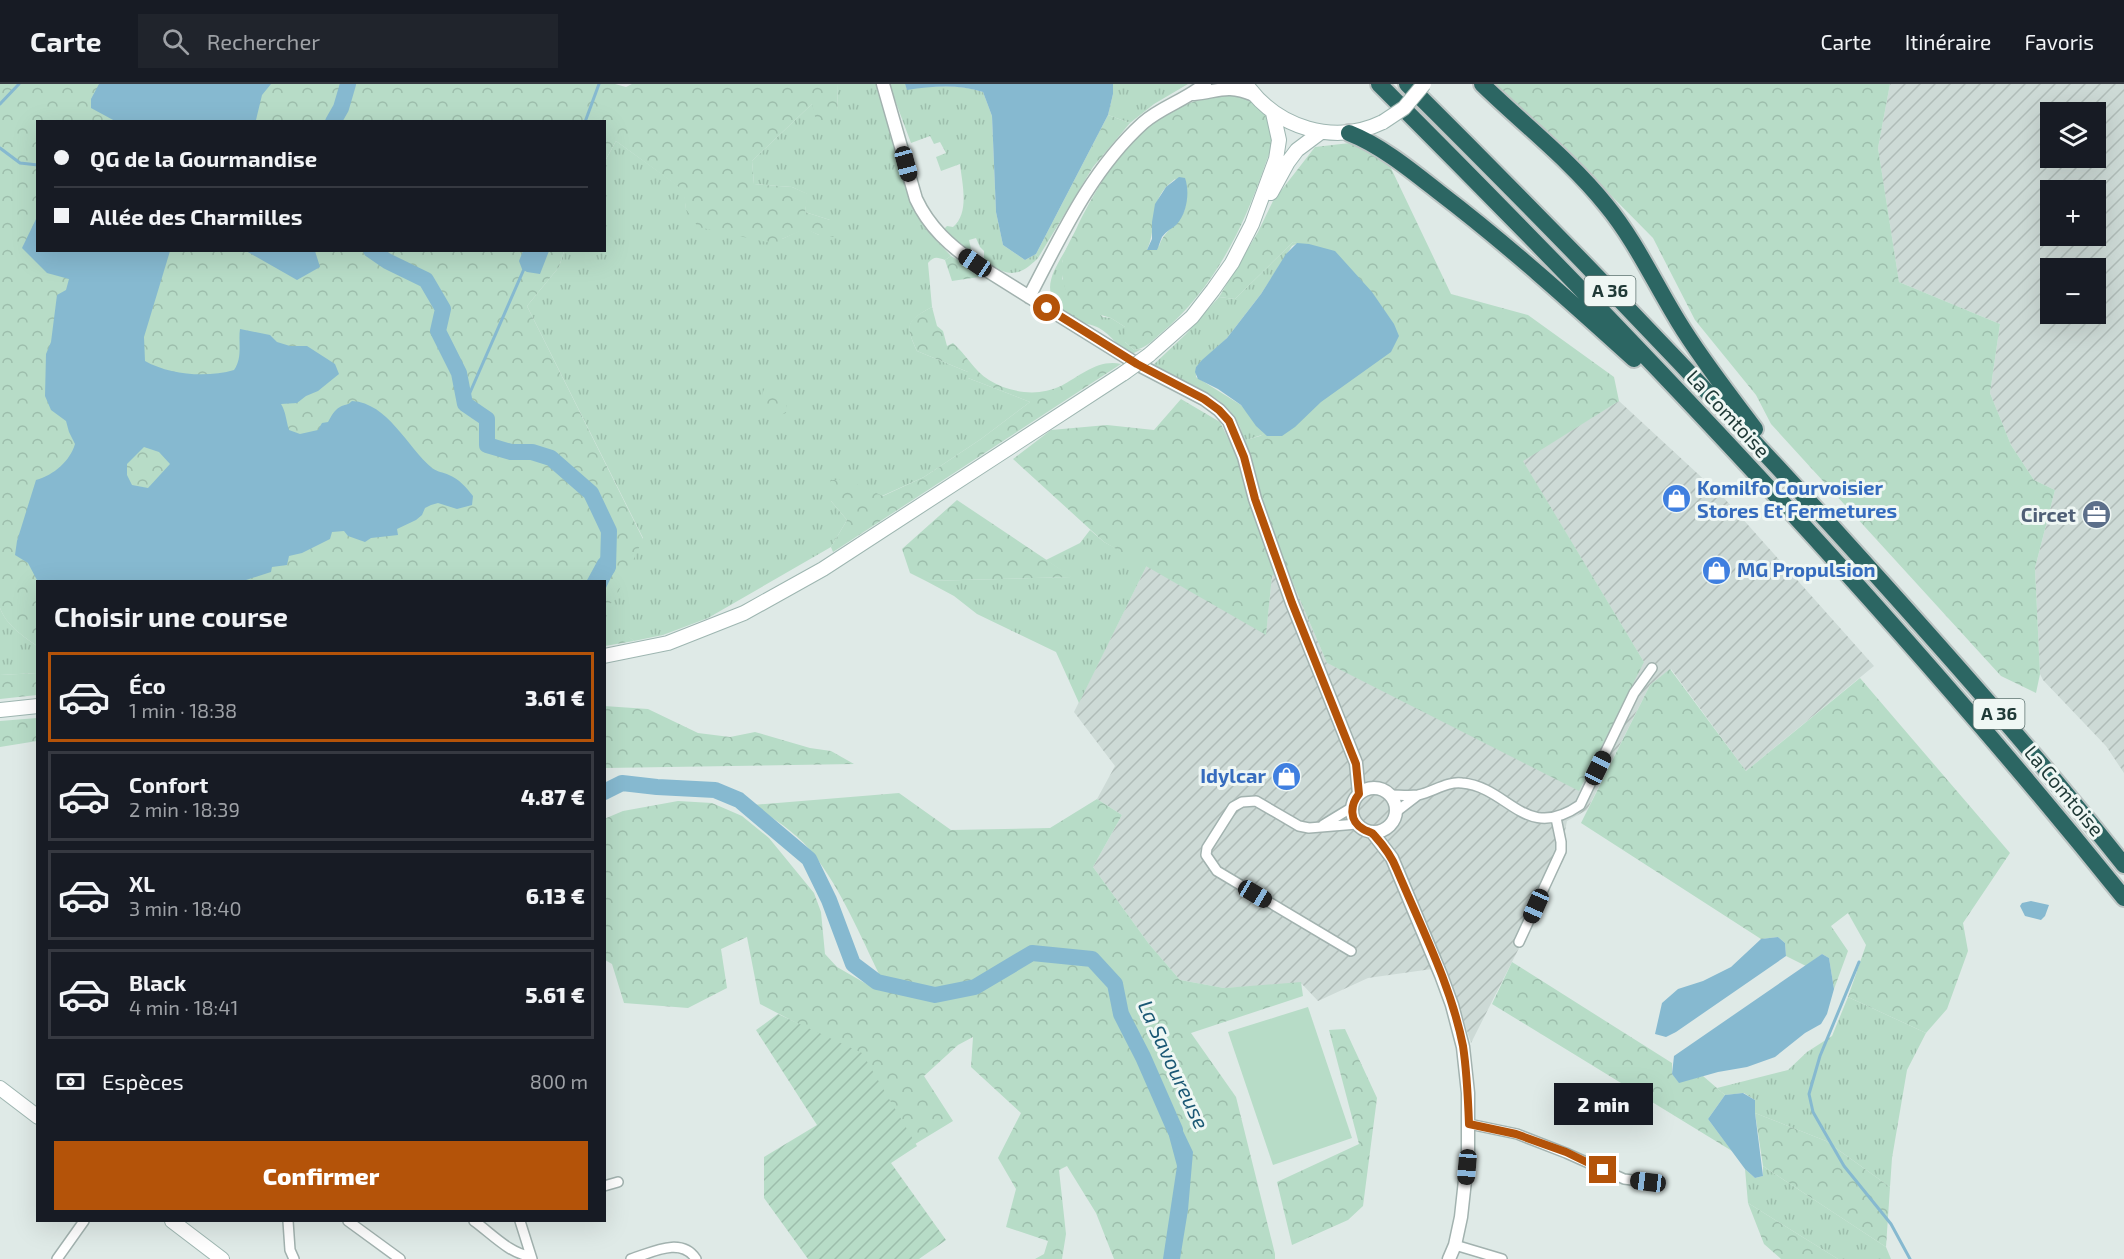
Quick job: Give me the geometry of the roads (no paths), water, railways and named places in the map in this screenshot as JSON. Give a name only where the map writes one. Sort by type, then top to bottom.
[{"type":"highway","name":"La Comtoise","points":[[1379,84],[1559,266],[1848,573],[1960,700],[2124,898]]},
{"type":"highway","name":"La Comtoise","points":[[1407,84],[1673,356],[1809,502],[1986,699],[2124,865]]},
{"type":"highway","points":[[1482,84],[1580,175],[1608,206],[1635,245],[1678,321],[1704,361],[1809,502]]},
{"type":"highway","points":[[1349,133],[1369,142],[1470,216],[1723,439]]},
{"type":"main road","points":[[1250,89],[1273,113],[1299,127],[1321,132],[1349,133],[1383,122],[1404,108],[1424,84]]},
{"type":"main road","points":[[606,656],[668,643],[744,613],[823,569],[1124,374],[1149,355],[1192,317],[1232,263],[1256,214],[1276,159],[1280,140],[1273,113]]},
{"type":"main road","points":[[1256,214],[1298,150],[1321,132]]},
{"type":"main road","points":[[0,710],[36,706]]},
{"type":"main road","points":[[0,1088],[36,1115]]},
{"type":"main road","points":[[173,1222],[222,1259]]},
{"type":"street","points":[[883,84],[916,199],[923,213],[956,250],[1137,364],[1204,399],[1229,421],[1244,457],[1255,499],[1292,603],[1356,764],[1359,794]]},
{"type":"street","points":[[1029,297],[1076,211],[1119,146],[1145,121],[1193,94],[1205,84]]},
{"type":"street","points":[[1193,94],[1220,88],[1250,89]]},
{"type":"street","points":[[1356,764],[1376,788],[1390,795],[1418,795],[1454,783],[1462,783],[1480,788],[1533,817],[1556,818],[1568,814],[1580,805],[1634,693],[1652,668]]},
{"type":"street","points":[[1376,788],[1367,789],[1354,800],[1352,817],[1356,824],[1364,830],[1381,831],[1394,820],[1395,803],[1390,795]]},
{"type":"street","points":[[1396,812],[1418,795]]},
{"type":"street","points":[[1351,951],[1217,871],[1206,855],[1207,848],[1233,807],[1242,802],[1256,801],[1299,826],[1309,828],[1356,824]]},
{"type":"street","points":[[1321,826],[1352,808]]},
{"type":"street","points":[[1519,942],[1561,851],[1556,818]]},
{"type":"street","points":[[1389,826],[1392,858]]},
{"type":"street","points":[[1372,832],[1392,858],[1452,1005],[1463,1047],[1469,1124],[1466,1182],[1455,1245],[1449,1259]]},
{"type":"street","points":[[1469,1124],[1516,1134],[1566,1152],[1624,1179],[1648,1182]]},
{"type":"street","points":[[606,1185],[618,1182]]},
{"type":"street","points":[[57,1259],[83,1222]]},
{"type":"street","points":[[288,1222],[294,1259]]},
{"type":"street","points":[[349,1222],[400,1259]]},
{"type":"street","points":[[475,1222],[511,1249],[531,1257]]},
{"type":"street","points":[[520,1222],[531,1257]]},
{"type":"street","points":[[1455,1245],[1502,1259]]},
{"type":"street","points":[[631,1259],[671,1247],[685,1248],[692,1252],[696,1259]]},
{"type":"water","points":[[99,84],[271,84],[262,95],[256,120],[113,120],[91,108],[91,99]]},
{"type":"water","points":[[905,84],[1113,84],[1108,115],[1036,254],[1025,260],[1003,245],[996,212],[992,116],[983,92],[945,86],[907,90]]},
{"type":"water","points":[[1179,177],[1185,178],[1187,190],[1187,202],[1183,214],[1177,224],[1162,237],[1157,250],[1147,250],[1152,239],[1155,204],[1166,187]]},
{"type":"water","points":[[36,219],[36,252],[170,252],[144,337],[145,361],[155,366],[189,374],[212,374],[234,370],[239,355],[240,329],[270,335],[277,342],[290,346],[307,346],[335,364],[339,374],[318,391],[297,403],[281,404],[289,430],[300,434],[318,430],[322,423],[328,422],[340,407],[352,401],[365,404],[387,418],[432,468],[453,477],[462,484],[473,496],[472,505],[457,509],[438,503],[431,505],[425,508],[416,520],[397,529],[398,535],[371,538],[365,542],[348,536],[344,531],[332,532],[330,539],[302,553],[289,556],[287,565],[272,567],[271,572],[246,580],[37,580],[28,563],[15,555],[17,541],[36,480],[49,475],[60,466],[69,456],[75,444],[66,421],[51,410],[45,396],[46,354],[51,342],[57,295],[66,290],[69,279],[47,273],[22,248]],"holes":[[[144,447],[159,452],[170,464],[148,488],[132,485],[127,475],[127,464]]]},
{"type":"water","points":[[1297,243],[1335,251],[1372,292],[1394,324],[1399,336],[1391,352],[1321,402],[1295,427],[1282,436],[1267,436],[1256,426],[1241,405],[1198,379],[1195,372],[1202,360],[1227,338],[1261,294],[1286,254]]},
{"type":"water","points":[[248,252],[315,252],[320,267],[297,280]]},
{"type":"water","points":[[523,252],[549,252],[540,274],[522,269],[519,261]]},
{"type":"water","points":[[608,549],[616,567],[606,588],[606,580],[587,580],[598,560]]},
{"type":"water","points":[[2031,901],[2049,905],[2041,920],[2025,916],[2020,906],[2022,903]]},
{"type":"water","points":[[1778,937],[1785,943],[1786,956],[1676,1032],[1666,1037],[1655,1034],[1662,1003],[1678,989],[1703,981],[1731,967],[1761,939]]},
{"type":"water","points":[[1822,954],[1829,958],[1834,989],[1827,1014],[1821,1024],[1805,1033],[1775,1057],[1747,1067],[1679,1083],[1672,1074],[1674,1056]]},
{"type":"water","points":[[1743,1093],[1755,1100],[1763,1176],[1755,1178],[1745,1169],[1708,1119],[1725,1095]]},
{"type":"water","name":"La Savoureuse","points":[[1162,1110],[1174,1112],[1193,1152],[1188,1210],[1180,1259],[1163,1259],[1177,1166]]},
{"type":"waterway","points":[[0,104],[19,84]]},
{"type":"waterway","name":"La Savoureuse","points":[[334,120],[341,108],[348,84]]},
{"type":"waterway","points":[[586,120],[599,84]]},
{"type":"waterway","points":[[0,148],[20,163],[36,165]]},
{"type":"waterway","name":"La Savoureuse","points":[[374,252],[426,280],[443,309],[438,331],[459,373],[465,404],[487,419],[487,445],[511,452],[532,452],[551,458],[591,493],[609,531],[608,567],[599,580]]},
{"type":"waterway","points":[[465,404],[524,269]]},
{"type":"waterway","name":"La Savoureuse","points":[[606,791],[622,783],[715,790],[739,800],[809,859],[829,900],[853,964],[877,982],[935,995],[975,987],[1032,953],[1092,959],[1115,984],[1121,1014],[1175,1130]]},
{"type":"waterway","points":[[1859,962],[1820,1056],[1809,1094],[1813,1112],[1844,1166],[1891,1224],[1910,1259]]},
{"type":"place","name":"Komilfo Courvoisier Stores Et Fermetures","points":[[1676,499]]},
{"type":"place","name":"Circet","points":[[2097,515]]},
{"type":"place","name":"MG Propulsion","points":[[1716,570]]},
{"type":"place","name":"Idylcar","points":[[1287,776]]}]
